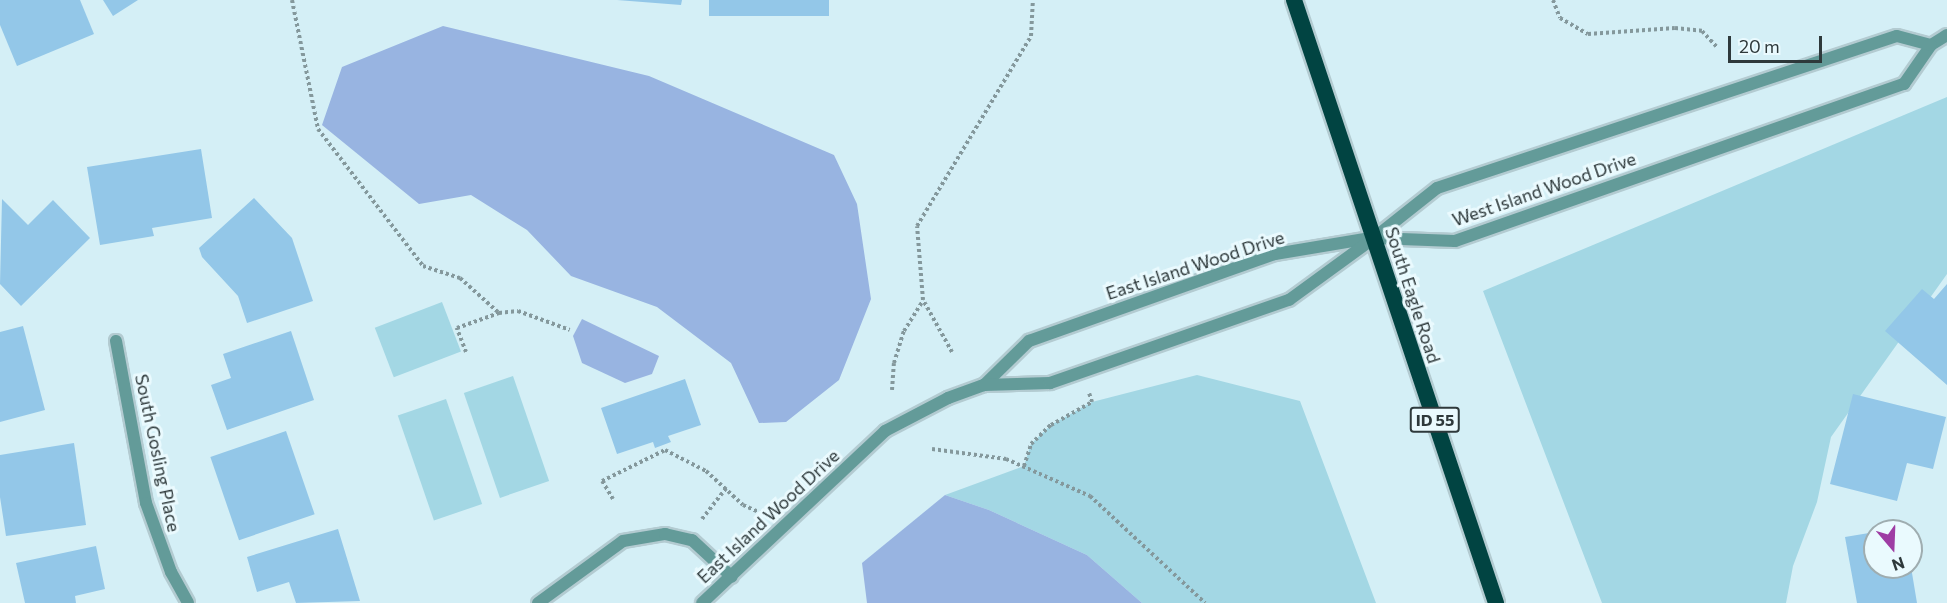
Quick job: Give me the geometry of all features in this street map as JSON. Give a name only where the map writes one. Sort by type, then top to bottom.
[{"type":"highway","name":"South Eagle Road","points":[[1294,0],[1496,603]]},
{"type":"street","name":"West Island Wood Drive","points":[[1374,238],[1455,240],[1904,84],[1931,45],[1947,35]]},
{"type":"street","name":"West Island Wood Drive","points":[[1374,238],[1437,188],[1897,36],[1931,45]]},
{"type":"street","name":"East Island Wood Drive","points":[[984,385],[1029,341],[1275,254],[1374,238]]},
{"type":"street","name":"East Island Wood Drive","points":[[702,603],[885,431],[948,398],[984,385],[1050,383],[1289,300],[1374,238]]},
{"type":"street","name":"South Gosling Place","points":[[116,341],[146,503],[171,572],[188,603]]},
{"type":"street","points":[[538,603],[623,541],[665,534],[692,540],[732,577]]},
{"type":"path","points":[[292,0],[318,129],[423,266],[460,278],[499,313]]},
{"type":"path","points":[[952,352],[923,300],[917,225],[1030,36],[1033,0]]},
{"type":"path","points":[[1553,0],[1560,18],[1588,34],[1676,28],[1702,31],[1717,47]]},
{"type":"path","points":[[892,390],[894,363],[904,331],[923,300]]},
{"type":"path","points":[[466,352],[457,328],[499,313],[518,311],[570,330]]},
{"type":"path","points":[[1024,466],[1031,444],[1051,425],[1092,402],[1088,389]]},
{"type":"path","points":[[932,448],[946,453],[1006,459],[1090,496],[1205,603]]},
{"type":"path","points":[[613,499],[602,481],[665,450],[706,471],[742,505],[761,513]]},
{"type":"path","points":[[702,519],[726,488]]},
{"type":"shaded area","points":[[443,26],[649,76],[834,155],[857,204],[871,299],[839,380],[786,422],[759,423],[731,363],[657,307],[571,276],[527,230],[471,195],[419,204],[322,125],[342,67]]},
{"type":"shaded area","points":[[1947,97],[1947,274],[1831,437],[1817,502],[1793,566],[1786,603],[1602,603],[1483,291]]},
{"type":"shaded area","points":[[442,302],[461,351],[394,377],[375,328]]},
{"type":"shaded area","points":[[582,319],[659,356],[652,374],[625,383],[582,363],[573,336]]},
{"type":"shaded area","points":[[1197,375],[1300,401],[1376,603],[1142,603],[1087,555],[989,510],[945,495],[1024,466],[1031,444],[1051,425],[1092,402]]},
{"type":"shaded area","points":[[513,376],[549,481],[500,498],[464,393]]},
{"type":"shaded area","points":[[446,399],[482,504],[434,521],[398,416]]},
{"type":"shaded area","points":[[945,495],[989,510],[1087,555],[1142,603],[867,603],[862,563]]},
{"type":"building","points":[[0,0],[80,0],[94,34],[17,66],[0,25]]},
{"type":"building","points":[[103,0],[138,0],[113,16]]},
{"type":"building","points":[[617,0],[682,0],[681,5]]},
{"type":"building","points":[[709,0],[829,0],[829,16],[709,16]]},
{"type":"building","points":[[201,149],[212,218],[152,228],[154,236],[100,245],[87,167]]},
{"type":"building","points":[[254,198],[292,238],[313,301],[247,323],[238,296],[202,257],[199,248]]},
{"type":"building","points":[[2,199],[28,225],[53,200],[90,238],[21,306],[0,284]]},
{"type":"building","points":[[1947,284],[1947,385],[1885,331],[1922,289],[1934,299]]},
{"type":"building","points":[[23,326],[45,410],[0,422],[0,332]]},
{"type":"building","points":[[291,331],[314,400],[227,430],[211,385],[231,378],[223,354]]},
{"type":"building","points":[[685,379],[701,425],[668,436],[671,442],[655,448],[653,442],[617,454],[601,408]]},
{"type":"building","points":[[1853,394],[1946,417],[1933,469],[1907,463],[1897,501],[1830,484]]},
{"type":"building","points":[[286,431],[315,514],[239,540],[210,457]]},
{"type":"building","points":[[74,443],[86,525],[6,536],[0,497],[0,455]]},
{"type":"building","points":[[338,529],[360,601],[296,603],[289,582],[257,592],[247,557]]},
{"type":"building","points":[[1863,534],[1863,579],[1913,579],[1917,603],[1857,603],[1845,537]]},
{"type":"building","points":[[96,546],[105,589],[75,596],[76,603],[25,603],[16,563]]}]
